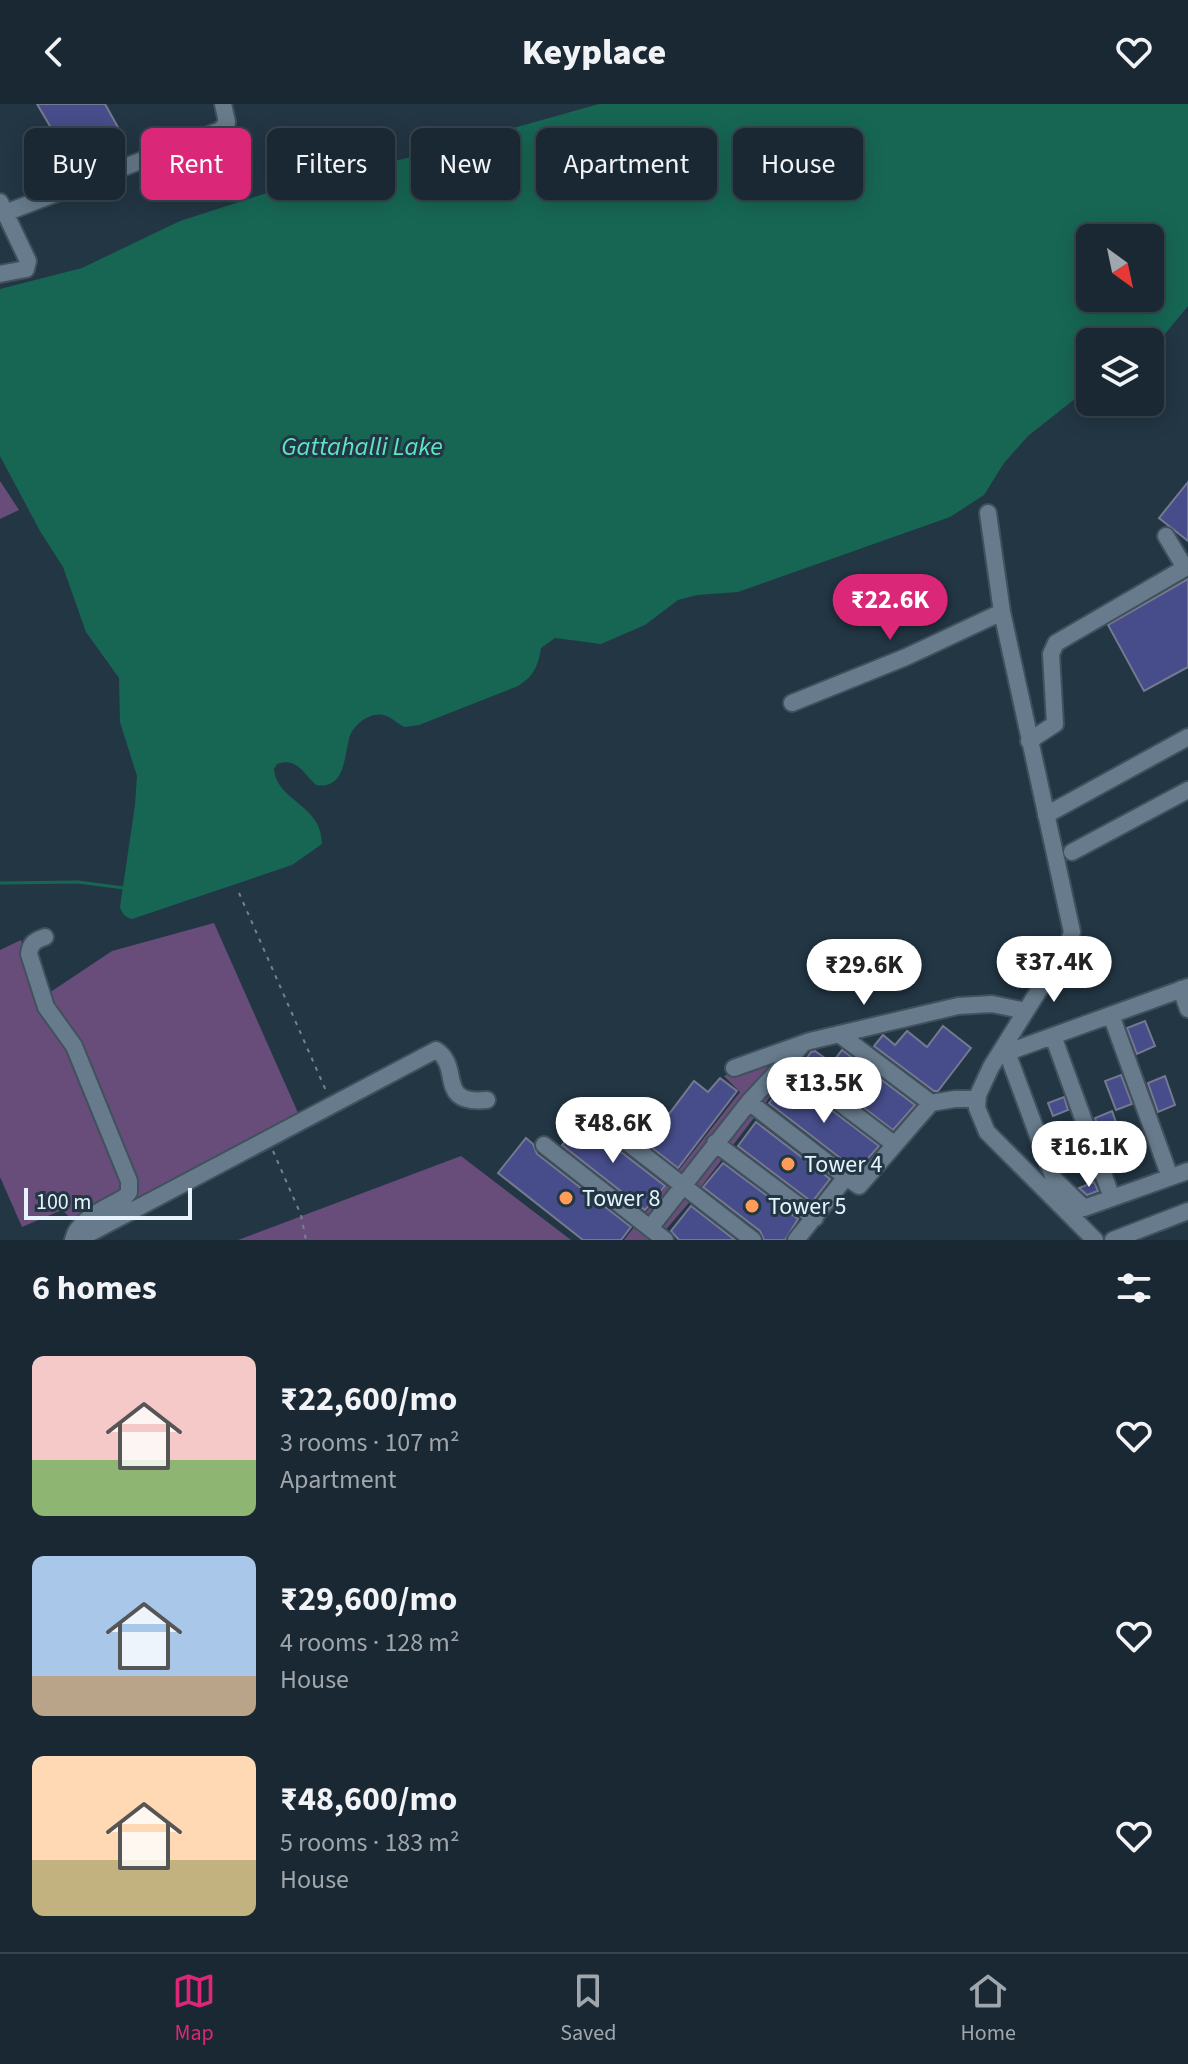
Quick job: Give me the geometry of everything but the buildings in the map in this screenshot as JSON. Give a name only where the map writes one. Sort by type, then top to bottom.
[{"type":"street","points":[[0,274],[20,272],[26,269],[28,261],[3,208],[221,130],[227,122],[223,104]]},
{"type":"street","points":[[971,1099],[1072,936],[1002,612],[988,513]]},
{"type":"street","points":[[1029,741],[1055,724],[1051,654],[1056,643],[1185,568],[1166,536]]},
{"type":"street","points":[[792,703],[906,657],[1002,612]]},
{"type":"street","points":[[1046,815],[1188,737]]},
{"type":"street","points":[[1072,852],[1188,790]]},
{"type":"street","points":[[45,937],[35,941],[29,948],[29,954],[46,1007],[74,1046],[83,1065],[130,1187],[125,1197],[83,1222],[75,1231],[75,1240],[436,1050],[443,1054],[455,1090],[461,1098],[468,1102],[487,1100]]},
{"type":"street","points":[[1188,1009],[1185,988],[1011,1051],[1008,1055],[1054,1179],[1084,1209],[1188,1171]]},
{"type":"street","points":[[734,1068],[802,1044],[958,1006],[1001,1006],[1026,1011]]},
{"type":"street","points":[[1111,1015],[1170,1177]]},
{"type":"street","points":[[839,1034],[931,1103]]},
{"type":"street","points":[[1053,1036],[1112,1198]]},
{"type":"street","points":[[650,1228],[715,1143],[802,1044]]},
{"type":"street","points":[[786,1062],[894,1144]]},
{"type":"street","points":[[749,1102],[859,1186],[931,1103],[971,1099]]},
{"type":"street","points":[[971,1099],[987,1132],[1095,1240]]},
{"type":"street","points":[[596,1118],[753,1240]]},
{"type":"street","points":[[715,1143],[815,1218]]},
{"type":"street","points":[[544,1145],[665,1240]]},
{"type":"street","points":[[796,1240],[846,1177]]},
{"type":"street","points":[[1113,1240],[1188,1211]]},
{"type":"path","points":[[239,893],[332,1105]]},
{"type":"path","points":[[267,1138],[301,1215],[306,1240]]},
{"type":"shaded area","points":[[0,481],[19,510],[0,519]]},
{"type":"shaded area","points":[[214,923],[299,1115],[83,1230],[62,1210],[22,1227],[0,1177],[0,950],[21,940],[37,1001],[112,951]]},
{"type":"shaded area","points":[[777,1056],[790,1071],[687,1205],[657,1240],[624,1240],[740,1092],[724,1076]]},
{"type":"shaded area","points":[[461,1156],[571,1240],[238,1240]]},
{"type":"water","name":"Gattahalli Lake","points":[[599,104],[1188,104],[1188,306],[1164,335],[1164,328],[1076,328],[1076,398],[1028,436],[1004,463],[984,495],[950,517],[738,592],[697,595],[678,600],[645,625],[601,644],[555,638],[541,648],[534,670],[518,686],[419,725],[405,727],[383,715],[367,718],[351,734],[342,771],[333,782],[316,785],[295,764],[284,762],[274,769],[283,789],[315,820],[322,844],[292,865],[132,919],[124,915],[120,907],[137,776],[120,722],[119,678],[86,632],[63,567],[0,456],[0,289],[82,268],[180,221],[267,193],[267,200],[395,200],[395,161],[411,157],[411,200],[520,200],[520,128],[514,128]]},
{"type":"waterway","points":[[0,883],[78,882],[124,888]]},
{"type":"place","name":"Tower 4","points":[[788,1164]]},
{"type":"place","name":"Tower 8","points":[[566,1198]]},
{"type":"place","name":"Tower 5","points":[[752,1206]]}]
